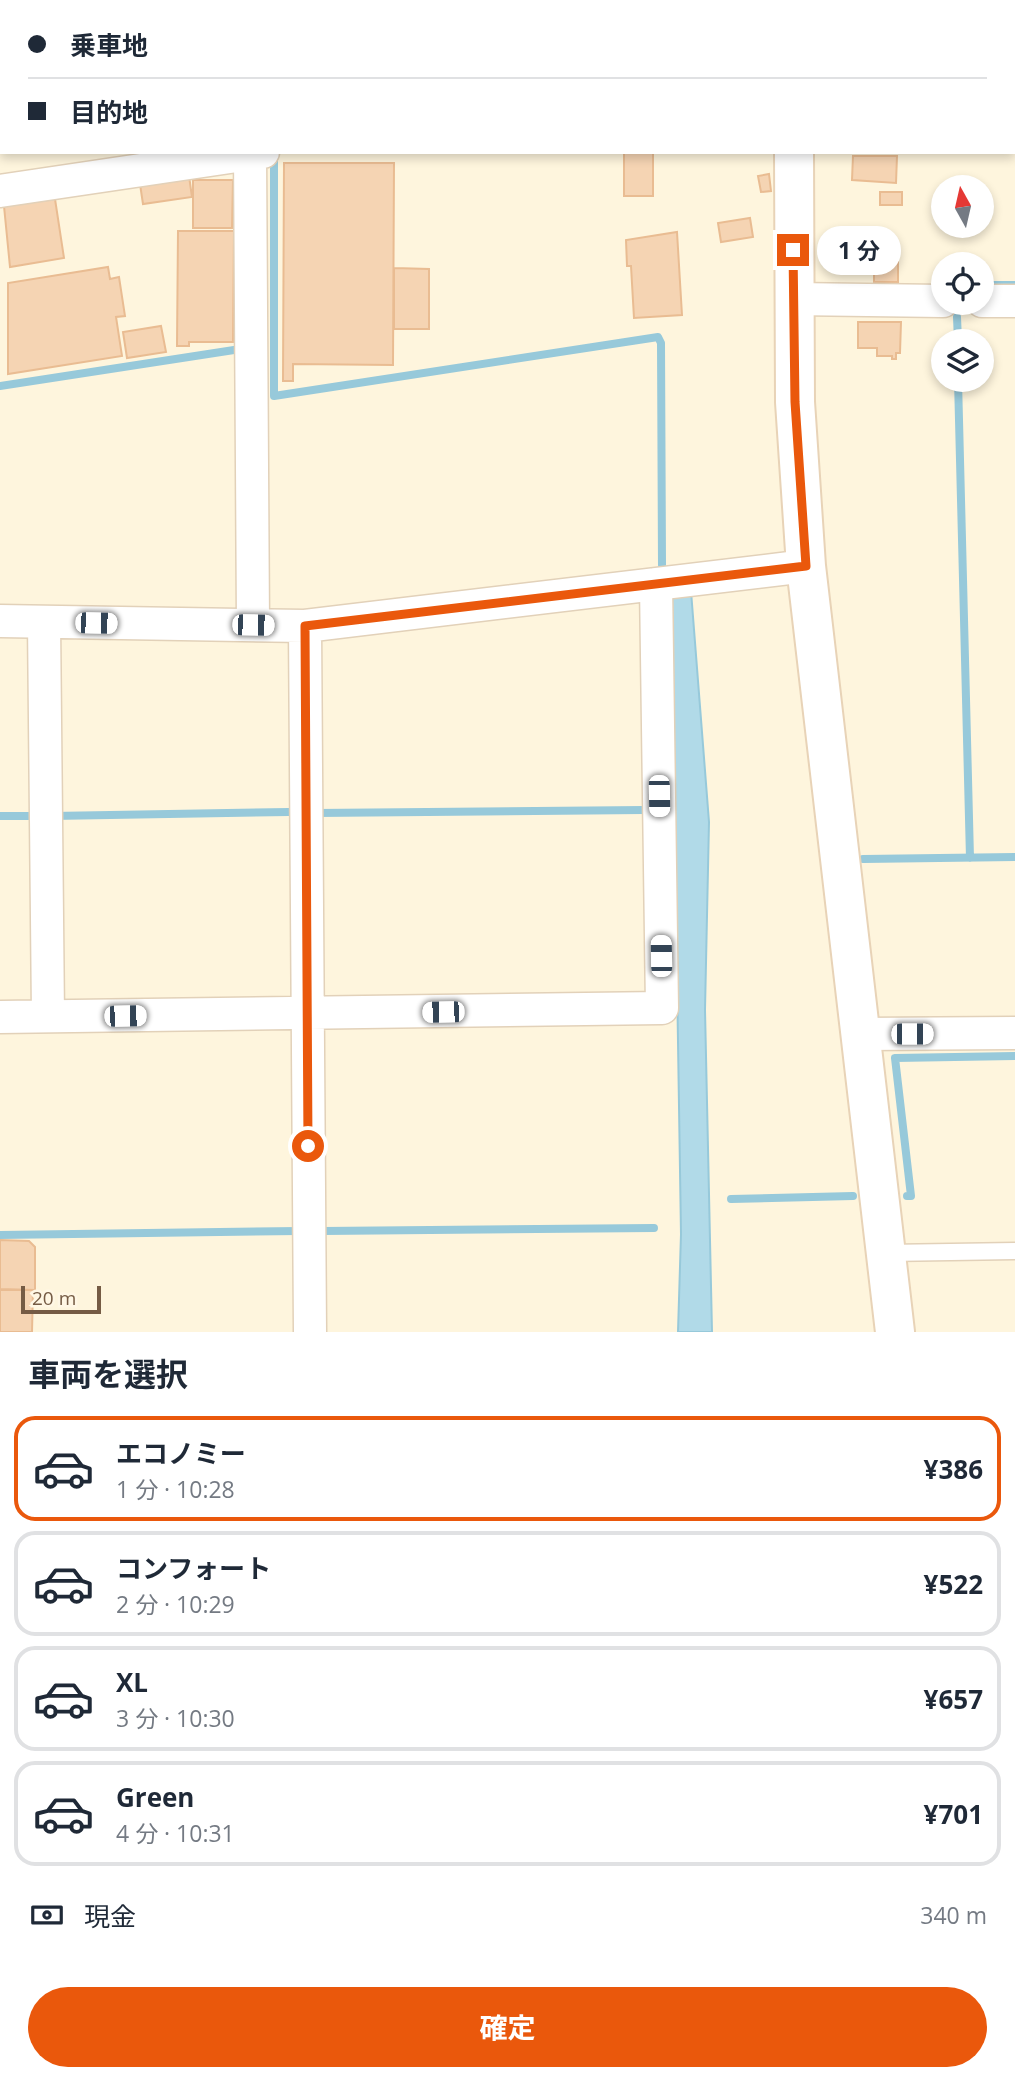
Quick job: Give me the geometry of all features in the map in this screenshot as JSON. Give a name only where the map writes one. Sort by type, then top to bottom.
[{"type":"street","points":[[0,191],[247,154]]},
{"type":"street","points":[[253,625],[254,154]]},
{"type":"street","points":[[794,154],[795,402],[806,566],[895,1332]]},
{"type":"street","points":[[793,299],[931,301]]},
{"type":"street","points":[[994,301],[1015,302]]},
{"type":"street","points":[[0,621],[305,626],[806,566]]},
{"type":"street","points":[[0,1017],[662,1009],[656,584]]},
{"type":"street","points":[[44,622],[48,1016]]},
{"type":"street","points":[[305,626],[310,1332]]},
{"type":"street","points":[[860,1034],[1015,1033]]},
{"type":"lane","points":[[886,1254],[1015,1251]]},
{"type":"water","points":[[691,591],[709,822],[705,1010],[712,1332],[678,1332],[681,1234],[671,593]]},
{"type":"building","points":[[624,154],[653,154],[653,196],[624,196]]},
{"type":"building","points":[[853,156],[897,156],[896,183],[852,180]]},
{"type":"building","points":[[284,163],[394,163],[393,365],[293,364],[293,381],[283,381]]},
{"type":"building","points":[[769,174],[771,191],[761,192],[758,176]]},
{"type":"building","points":[[189,176],[192,197],[143,204],[140,184]]},
{"type":"building","points":[[193,180],[233,180],[232,228],[193,228]]},
{"type":"building","points":[[880,192],[902,192],[902,205],[880,205]]},
{"type":"building","points":[[55,199],[64,258],[10,267],[4,206]]},
{"type":"building","points":[[750,218],[753,237],[721,242],[718,223]]},
{"type":"building","points":[[178,231],[234,231],[233,342],[189,342],[189,346],[177,346]]},
{"type":"building","points":[[677,232],[682,315],[634,318],[631,266],[627,266],[626,240]]},
{"type":"building","points":[[874,260],[898,260],[898,282],[874,282]]},
{"type":"building","points":[[108,267],[110,279],[119,277],[125,316],[116,317],[122,356],[8,374],[8,283]]},
{"type":"building","points":[[394,268],[429,269],[429,329],[394,329]]},
{"type":"building","points":[[858,322],[901,322],[900,353],[896,353],[896,359],[892,359],[892,356],[877,356],[877,348],[858,348]]},
{"type":"building","points":[[161,326],[166,352],[127,358],[123,332]]},
{"type":"building","points":[[0,1240],[29,1241],[35,1247],[35,1290],[0,1289]]},
{"type":"building","points":[[0,1290],[33,1290],[32,1332],[0,1332]]},
{"type":"waterway","points":[[274,160],[274,396],[658,337],[661,343],[662,565]]},
{"type":"waterway","points":[[994,285],[1015,285]]},
{"type":"waterway","points":[[957,317],[958,329]]},
{"type":"waterway","points":[[0,386],[234,350]]},
{"type":"waterway","points":[[958,392],[970,858]]},
{"type":"waterway","points":[[316,813],[644,810]]},
{"type":"waterway","points":[[52,816],[289,812]]},
{"type":"waterway","points":[[0,816],[39,816]]},
{"type":"waterway","points":[[863,859],[1015,857]]},
{"type":"waterway","points":[[907,1196],[911,1196],[895,1058],[1015,1056]]},
{"type":"waterway","points":[[731,1199],[853,1196]]},
{"type":"waterway","points":[[323,1231],[654,1228]]},
{"type":"waterway","points":[[0,1235],[299,1231]]},
{"type":"route","points":[[308,1146],[305,626],[806,566],[795,402],[793,250]]}]
